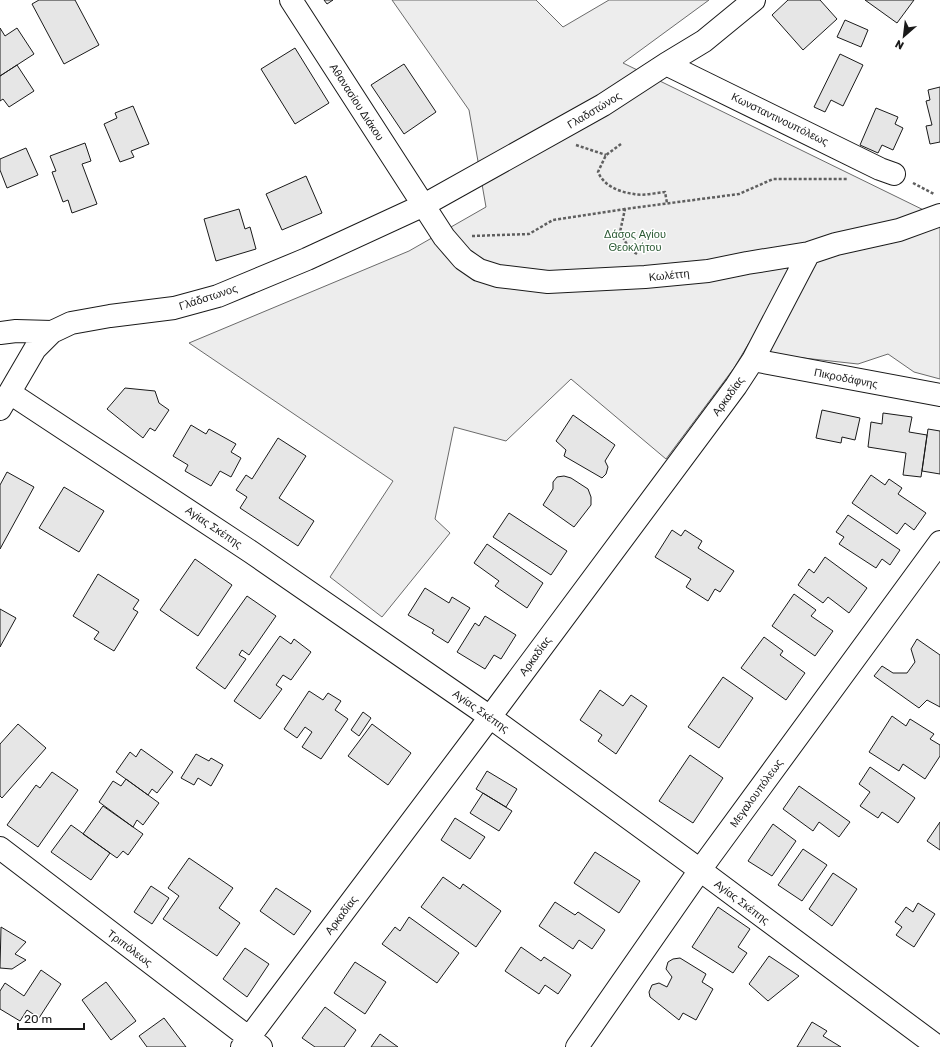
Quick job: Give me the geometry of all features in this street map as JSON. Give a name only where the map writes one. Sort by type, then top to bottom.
[{"type":"street","name":"Αθανασίου Διάκου","points":[[290,0],[424,205]]},
{"type":"street","name":"Γλαδστώνος","points":[[424,205],[603,105],[704,41],[754,0]]},
{"type":"street","name":"Κωνσταντινουπόλεως","points":[[666,64],[887,171]]},
{"type":"street","name":"Κωλέττη","points":[[424,205],[444,236],[463,259],[480,270],[498,276],[548,282],[645,278],[708,271],[809,253],[836,244],[899,230],[940,215]]},
{"type":"street","name":"Γλάδστωνος","points":[[3,398],[35,349],[52,332],[71,324],[110,316],[174,308],[218,296],[307,259],[424,205]]},
{"type":"street","name":"Αρκαδίας","points":[[250,1044],[720,407],[753,360],[809,253]]},
{"type":"street","points":[[0,332],[52,332]]},
{"type":"street","name":"Πικροδάφνης","points":[[753,360],[940,395]]},
{"type":"street","name":"Αγίας Σκέπης","points":[[3,398],[244,548],[490,717],[700,870],[938,1047]]},
{"type":"street","name":"Μεγαλουπόλεως","points":[[577,1047],[700,870],[940,542]]},
{"type":"street","name":"Τριπόλεως","points":[[0,848],[250,1044]]},
{"type":"path","points":[[621,144],[606,155],[598,172],[602,180],[610,187],[634,194],[665,192],[667,203]]},
{"type":"path","points":[[444,236],[528,234],[553,220],[739,194],[773,179],[859,179],[887,171],[940,196]]},
{"type":"path","points":[[625,210],[620,232],[630,250],[637,254]]},
{"type":"shaded area","name":"Δάσος Αγίου Θεοκλήτου","points":[[392,0],[536,0],[563,27],[609,0],[709,0],[623,63],[940,218],[940,379],[914,372],[888,354],[858,364],[776,355],[749,343],[734,368],[666,459],[571,379],[506,441],[454,427],[435,519],[450,533],[382,617],[330,577],[393,481],[189,343],[409,251],[486,207],[469,110]]},
{"type":"building","points":[[39,0],[75,0],[99,45],[64,64],[32,4]]},
{"type":"building","points":[[324,0],[333,0],[327,4]]},
{"type":"building","points":[[788,0],[820,0],[837,19],[803,50],[772,15]]},
{"type":"building","points":[[865,0],[914,0],[897,23]]},
{"type":"building","points":[[845,20],[868,30],[861,47],[837,37]]},
{"type":"building","points":[[0,28],[5,36],[17,28],[34,54],[0,76]]},
{"type":"building","points":[[295,48],[329,103],[295,124],[261,69]]},
{"type":"building","points":[[840,54],[863,65],[843,106],[831,100],[825,112],[814,107]]},
{"type":"building","points":[[404,64],[436,112],[404,134],[371,85]]},
{"type":"building","points":[[17,65],[34,91],[9,107],[3,99],[0,101],[0,76]]},
{"type":"building","points":[[940,87],[940,142],[930,144],[926,126],[932,125],[926,101],[930,100],[928,90]]},
{"type":"building","points":[[133,106],[149,144],[131,151],[134,157],[120,162],[104,124],[117,118],[115,113]]},
{"type":"building","points":[[876,108],[898,117],[895,124],[903,128],[893,150],[882,145],[878,153],[860,145]]},
{"type":"building","points":[[85,143],[91,161],[82,164],[97,204],[72,213],[68,200],[63,202],[52,172],[56,171],[50,156]]},
{"type":"building","points":[[26,148],[38,175],[7,188],[0,170],[0,159]]},
{"type":"building","points":[[306,176],[322,213],[282,230],[266,194]]},
{"type":"building","points":[[239,209],[245,229],[250,227],[256,249],[216,261],[204,219]]},
{"type":"building","points":[[125,388],[155,391],[159,403],[169,410],[155,431],[150,428],[143,438],[107,409]]},
{"type":"building","points":[[822,410],[860,418],[855,440],[842,437],[841,443],[816,438]]},
{"type":"building","points":[[883,413],[912,417],[909,432],[927,435],[921,477],[903,475],[906,453],[868,447],[871,422],[882,424]]},
{"type":"building","points":[[573,415],[615,445],[605,461],[608,467],[606,474],[602,478],[564,456],[566,450],[556,441]]},
{"type":"building","points":[[191,425],[206,434],[209,429],[236,444],[231,452],[241,458],[231,477],[220,471],[211,486],[185,471],[188,465],[173,456]]},
{"type":"building","points":[[928,429],[940,431],[940,474],[922,471]]},
{"type":"building","points":[[278,438],[306,456],[279,498],[314,521],[298,546],[240,508],[247,497],[236,490],[246,475],[252,479]]},
{"type":"building","points":[[7,472],[34,487],[0,549],[0,485]]},
{"type":"building","points":[[871,475],[885,485],[889,479],[902,488],[898,494],[926,513],[914,530],[905,523],[897,534],[852,503]]},
{"type":"building","points":[[564,476],[571,478],[588,489],[591,497],[591,505],[574,527],[543,505],[553,489],[553,482],[557,477]]},
{"type":"building","points":[[64,487],[104,511],[79,552],[39,528]]},
{"type":"building","points":[[509,513],[567,551],[551,575],[493,537]]},
{"type":"building","points":[[848,515],[900,550],[890,565],[882,559],[876,568],[839,544],[844,537],[836,532]]},
{"type":"building","points":[[672,530],[681,536],[685,530],[702,541],[698,548],[734,571],[720,592],[715,589],[708,601],[686,587],[691,579],[655,557]]},
{"type":"building","points":[[487,544],[543,583],[527,608],[495,586],[499,581],[474,563]]},
{"type":"building","points":[[825,557],[867,588],[849,613],[828,597],[823,603],[798,585],[809,569],[814,573]]},
{"type":"building","points":[[195,559],[232,585],[198,636],[160,610]]},
{"type":"building","points":[[98,574],[139,600],[133,609],[138,612],[114,651],[94,639],[99,632],[73,616]]},
{"type":"building","points":[[425,588],[449,603],[452,597],[470,608],[448,643],[432,633],[434,630],[408,615]]},
{"type":"building","points":[[794,594],[816,610],[811,616],[833,631],[815,656],[772,626]]},
{"type":"building","points":[[247,596],[276,616],[249,655],[242,650],[239,655],[246,659],[225,689],[196,668]]},
{"type":"building","points":[[0,609],[16,618],[0,647]]},
{"type":"building","points":[[485,616],[516,635],[501,659],[494,655],[485,669],[457,652],[475,623],[479,626]]},
{"type":"building","points":[[280,636],[291,644],[294,639],[311,652],[291,680],[283,675],[276,685],[282,689],[260,719],[234,701]]},
{"type":"building","points":[[764,637],[783,651],[780,655],[805,673],[786,700],[741,668]]},
{"type":"building","points":[[917,639],[940,655],[940,707],[927,700],[919,708],[874,676],[882,666],[893,673],[907,673],[915,662],[911,649]]},
{"type":"building","points":[[723,677],[753,698],[719,748],[688,727]]},
{"type":"building","points":[[600,690],[623,706],[631,695],[647,706],[616,754],[598,741],[602,735],[580,720]]},
{"type":"building","points":[[309,691],[323,700],[328,693],[341,701],[335,710],[348,719],[321,759],[302,747],[312,732],[305,727],[297,738],[284,729]]},
{"type":"building","points":[[363,712],[371,718],[359,736],[351,730]]},
{"type":"building","points":[[892,716],[906,726],[910,719],[934,734],[930,739],[940,745],[940,756],[925,779],[903,764],[899,771],[869,752]]},
{"type":"building","points":[[18,724],[46,748],[2,798],[0,796],[0,744]]},
{"type":"building","points":[[372,724],[411,753],[388,785],[348,756]]},
{"type":"building","points":[[141,749],[173,772],[157,793],[152,789],[148,795],[116,772],[130,752],[136,757]]},
{"type":"building","points":[[196,754],[209,761],[211,758],[223,765],[211,786],[198,778],[194,785],[181,778]]},
{"type":"building","points":[[690,755],[723,778],[693,823],[659,801]]},
{"type":"building","points":[[870,767],[915,798],[898,823],[882,812],[878,818],[860,806],[870,792],[859,784]]},
{"type":"building","points":[[487,771],[517,789],[506,807],[476,789]]},
{"type":"building","points":[[52,772],[78,790],[38,847],[7,825],[36,785],[40,788]]},
{"type":"building","points":[[126,779],[159,803],[143,825],[137,820],[133,827],[99,802],[113,781],[121,786]]},
{"type":"building","points":[[799,786],[850,822],[839,837],[819,822],[813,831],[783,809]]},
{"type":"building","points":[[483,793],[512,811],[499,831],[470,813]]},
{"type":"building","points":[[103,806],[143,834],[128,855],[123,851],[117,858],[83,834]]},
{"type":"building","points":[[455,818],[485,837],[470,859],[441,840]]},
{"type":"building","points":[[940,822],[940,850],[927,841]]},
{"type":"building","points":[[773,824],[796,841],[772,876],[748,861]]},
{"type":"building","points":[[71,825],[110,853],[91,880],[51,852]]},
{"type":"building","points":[[803,849],[827,865],[802,901],[778,885]]},
{"type":"building","points":[[595,852],[640,881],[619,913],[574,883]]},
{"type":"building","points":[[189,858],[233,888],[219,908],[240,923],[217,956],[163,919],[179,896],[168,888]]},
{"type":"building","points":[[833,873],[857,889],[832,926],[809,909]]},
{"type":"building","points":[[443,877],[460,889],[463,884],[501,911],[476,947],[421,907]]},
{"type":"building","points":[[151,886],[169,898],[152,924],[134,912]]},
{"type":"building","points":[[276,888],[311,911],[294,935],[260,911]]},
{"type":"building","points":[[555,902],[575,915],[578,912],[605,930],[592,949],[579,940],[573,949],[539,926]]},
{"type":"building","points":[[918,903],[935,914],[914,947],[896,935],[902,927],[895,922],[906,907],[913,912]]},
{"type":"building","points":[[718,907],[750,929],[738,947],[747,953],[733,973],[692,947]]},
{"type":"building","points":[[409,917],[459,953],[437,983],[382,944],[395,927],[400,931]]},
{"type":"building","points":[[1,927],[26,942],[15,954],[26,960],[12,969],[0,968]]},
{"type":"building","points":[[521,947],[541,961],[544,957],[571,975],[558,994],[545,985],[539,994],[505,971]]},
{"type":"building","points":[[245,948],[269,964],[247,997],[223,979]]},
{"type":"building","points":[[769,956],[799,976],[768,1001],[749,984]]},
{"type":"building","points":[[680,958],[706,974],[702,982],[713,989],[696,1020],[683,1013],[679,1020],[650,997],[649,992],[652,985],[659,983],[667,987],[672,977],[666,969],[668,962],[673,959]]},
{"type":"building","points":[[355,962],[386,982],[365,1014],[334,993]]},
{"type":"building","points":[[41,970],[61,984],[39,1018],[27,1010],[20,1021],[0,1009],[0,991],[5,983],[24,996]]},
{"type":"building","points":[[106,982],[136,1021],[111,1040],[82,1000]]},
{"type":"building","points":[[325,1007],[356,1030],[344,1047],[315,1047],[302,1038]]},
{"type":"building","points":[[164,1018],[186,1047],[147,1047],[139,1036]]},
{"type":"building","points":[[812,1022],[827,1031],[823,1036],[841,1047],[797,1047]]},
{"type":"building","points":[[380,1034],[398,1047],[371,1047]]}]
